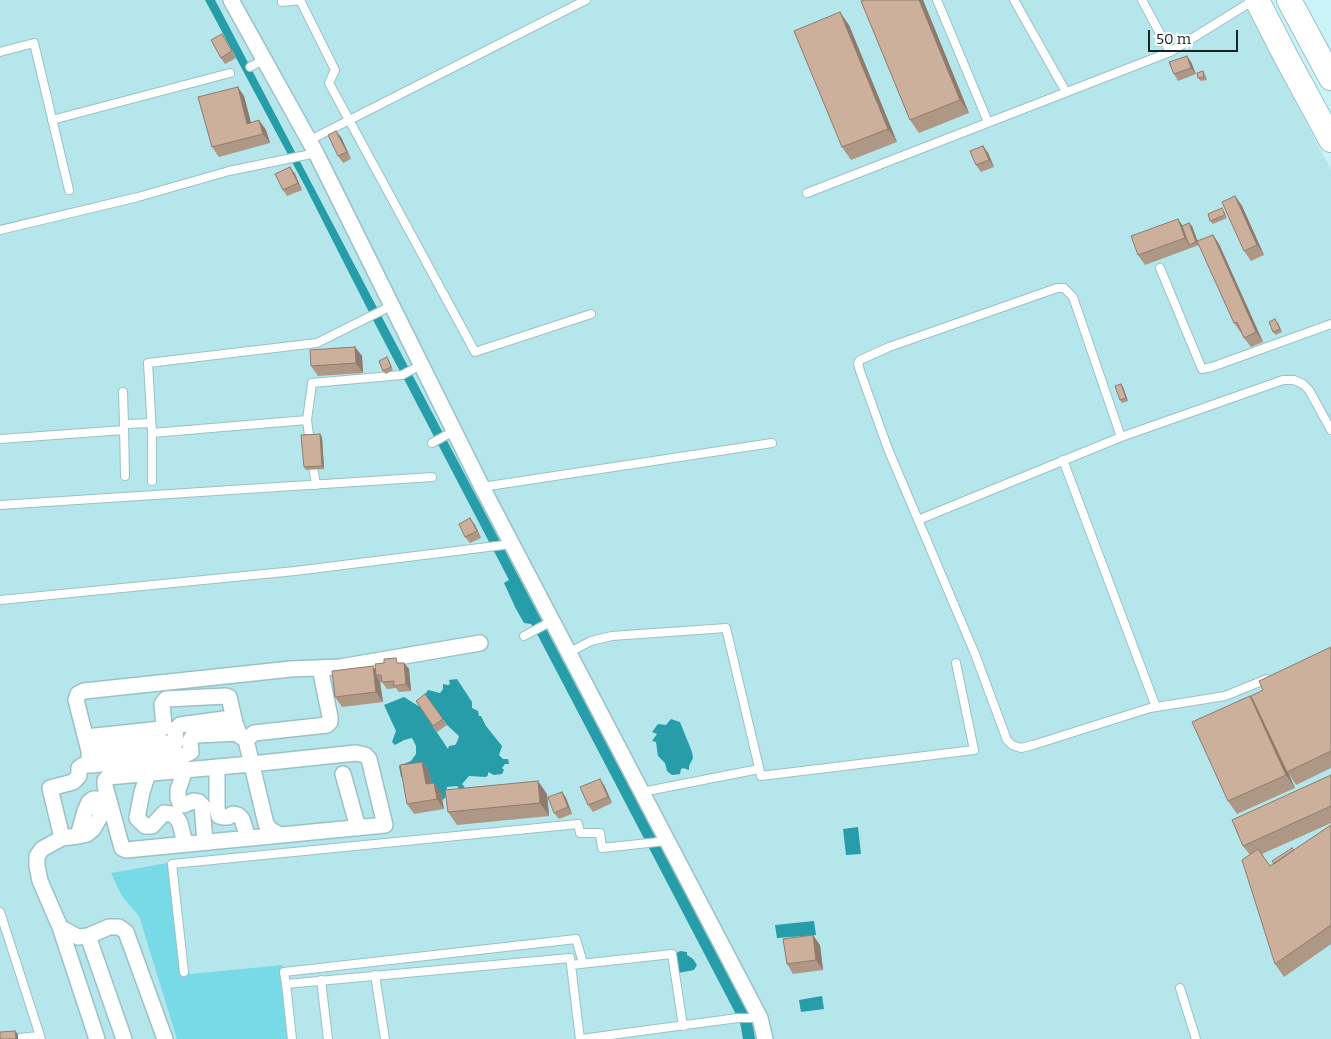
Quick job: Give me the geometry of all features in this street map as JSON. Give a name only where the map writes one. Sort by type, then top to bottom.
[{"type":"highway","points":[[1256,0],[1331,140]]},
{"type":"highway","points":[[1289,0],[1331,78]]},
{"type":"street","points":[[230,0],[256,63],[312,147],[385,309],[449,434],[482,488],[507,545],[548,623],[568,653],[642,792],[663,842],[765,1039]]},
{"type":"street","points":[[62,838],[50,788],[73,782],[79,776],[79,768],[83,765],[88,751],[76,700],[78,694],[84,691],[291,669],[340,667],[480,643]]},
{"type":"street","points":[[88,751],[176,742],[175,730],[180,724],[230,720],[240,732],[250,735],[328,725],[330,717],[320,668]]},
{"type":"street","points":[[88,751],[161,729],[164,727],[162,704],[166,699],[226,696],[229,698],[251,764],[266,824],[271,830],[280,835]]},
{"type":"street","points":[[356,753],[365,756],[369,759],[386,826],[126,850],[122,848],[104,786],[105,780],[108,777],[251,764],[356,753]]},
{"type":"street","points":[[217,767],[217,808],[220,816],[238,815],[252,838]]},
{"type":"street","points":[[185,770],[178,790],[178,798],[184,805],[193,801],[199,802],[202,805],[205,842]]},
{"type":"street","points":[[148,774],[137,818],[145,826],[152,826],[164,814],[171,814],[180,823],[185,844]]},
{"type":"street","points":[[343,774],[358,828]]},
{"type":"street","points":[[252,838],[262,832],[266,824]]},
{"type":"street","points":[[78,836],[62,838],[42,849],[37,856],[36,866],[40,881],[60,927],[97,1039]]},
{"type":"street","points":[[60,927],[78,937],[88,936],[108,928],[119,927],[126,932],[165,1039]]},
{"type":"street","points":[[88,936],[124,1039]]},
{"type":"lane","points":[[282,2],[300,0],[335,70],[329,83],[475,352],[591,314]]},
{"type":"lane","points":[[0,230],[138,197],[229,171],[293,157],[312,147],[348,119],[586,0]]},
{"type":"lane","points":[[937,0],[988,122]]},
{"type":"lane","points":[[1014,0],[1066,92]]},
{"type":"lane","points":[[1142,0],[1170,52]]},
{"type":"lane","points":[[807,193],[1170,52],[1256,0]]},
{"type":"lane","points":[[0,52],[34,43],[69,190]]},
{"type":"lane","points":[[52,120],[230,73]]},
{"type":"lane","points":[[1160,268],[1202,369],[1331,324]]},
{"type":"lane","points":[[1120,437],[1073,297],[1064,288],[1057,288],[889,347],[860,360],[858,363],[888,449],[975,654],[1007,740],[1012,745],[1021,748],[1156,707],[1225,696],[1277,675]]},
{"type":"lane","points":[[152,481],[152,423],[148,363],[317,343],[385,309]]},
{"type":"lane","points":[[316,485],[307,420],[312,383],[402,375],[415,368]]},
{"type":"lane","points":[[918,520],[1120,437],[1283,380],[1294,380],[1310,390],[1331,430]]},
{"type":"lane","points":[[123,392],[125,476]]},
{"type":"lane","points":[[152,433],[307,420]]},
{"type":"lane","points":[[0,439],[152,423]]},
{"type":"lane","points":[[434,442],[449,434]]},
{"type":"lane","points":[[482,488],[772,443]]},
{"type":"lane","points":[[1064,460],[1156,707]]},
{"type":"lane","points":[[0,505],[432,478]]},
{"type":"lane","points":[[0,600],[295,571],[507,545]]},
{"type":"lane","points":[[524,636],[548,623]]},
{"type":"lane","points":[[568,653],[591,641],[612,636],[726,628],[761,776],[974,750],[956,663]]},
{"type":"lane","points":[[642,792],[759,768]]},
{"type":"lane","points":[[184,972],[172,864],[578,824],[580,833],[600,833],[602,848],[663,842]]},
{"type":"lane","points":[[0,912],[40,1037],[8,1039]]},
{"type":"lane","points":[[292,1039],[284,972],[576,939],[583,963]]},
{"type":"lane","points":[[571,965],[672,954],[683,1026]]},
{"type":"lane","points":[[286,984],[570,958],[581,1039],[738,1018],[755,1018]]},
{"type":"lane","points":[[375,975],[385,1039]]},
{"type":"lane","points":[[322,980],[328,1039]]},
{"type":"lane","points":[[1180,988],[1196,1039]]},
{"type":"shaded area","points":[[0,0],[1242,0],[1331,170],[1331,1039],[0,1039]]},
{"type":"shaded area","points":[[205,0],[215,0],[752,1020],[755,1039],[743,1039],[740,1022],[535,630],[531,624],[524,623],[516,609],[504,583],[509,580],[306,188]]},
{"type":"shaded area","points":[[457,679],[472,702],[472,708],[478,711],[479,716],[481,716],[486,726],[502,746],[499,755],[503,759],[508,759],[509,764],[505,764],[502,768],[504,770],[502,774],[494,775],[488,772],[486,777],[469,776],[462,784],[465,787],[460,790],[457,786],[447,787],[445,798],[442,800],[441,793],[407,775],[401,777],[399,766],[411,761],[416,754],[416,746],[412,738],[395,745],[392,742],[396,731],[384,705],[404,697],[420,707],[448,749],[449,746],[455,745],[459,736],[447,725],[430,701],[424,696],[428,690],[440,693],[443,689],[443,684],[448,685],[450,684],[449,680]]},
{"type":"shaded area","points":[[671,719],[680,722],[693,758],[689,770],[683,768],[680,774],[672,775],[667,771],[665,763],[658,756],[656,742],[652,741],[657,734],[652,732],[658,724],[666,725]]},
{"type":"shaded area","points":[[858,827],[861,854],[846,855],[843,829]]},
{"type":"shaded area","points":[[173,862],[184,972],[191,974],[283,965],[292,1039],[177,1039],[139,916],[122,896],[111,873]]},
{"type":"shaded area","points":[[814,921],[816,935],[777,938],[775,925]]},
{"type":"shaded area","points":[[680,951],[687,952],[687,955],[693,959],[697,965],[694,970],[678,973],[675,954]]},
{"type":"shaded area","points":[[822,996],[824,1009],[801,1012],[799,1000]]},
{"type":"building","points":[[919,0],[960,100],[910,120],[861,1]]},
{"type":"building","points":[[840,12],[888,129],[842,147],[794,31]]},
{"type":"building","points":[[222,34],[232,51],[221,58],[211,40]]},
{"type":"building","points":[[1187,56],[1191,68],[1174,74],[1169,62]]},
{"type":"building","points":[[1203,71],[1204,77],[1198,78],[1197,73]]},
{"type":"building","points":[[238,87],[247,124],[259,120],[263,134],[212,147],[198,97]]},
{"type":"building","points":[[336,131],[347,152],[338,156],[328,135]]},
{"type":"building","points":[[983,146],[989,160],[976,165],[970,151]]},
{"type":"building","points":[[290,167],[298,183],[283,190],[275,174]]},
{"type":"building","points":[[1235,196],[1257,245],[1244,251],[1222,202]]},
{"type":"building","points":[[1222,208],[1225,215],[1210,221],[1208,214]]},
{"type":"building","points":[[1178,219],[1185,238],[1138,255],[1131,236]]},
{"type":"building","points":[[1189,223],[1196,242],[1189,245],[1182,226]]},
{"type":"building","points":[[1213,235],[1256,332],[1244,338],[1237,322],[1234,323],[1197,241]]},
{"type":"building","points":[[1275,319],[1280,329],[1273,332],[1269,322]]},
{"type":"building","points":[[355,347],[356,363],[311,366],[310,350]]},
{"type":"building","points":[[387,357],[391,367],[383,371],[379,361]]},
{"type":"building","points":[[1121,384],[1126,398],[1120,400],[1115,386]]},
{"type":"building","points":[[320,434],[322,466],[304,467],[301,435]]},
{"type":"building","points":[[470,518],[477,531],[465,537],[459,524]]},
{"type":"building","points":[[1331,647],[1331,751],[1287,772],[1251,696],[1263,690],[1259,681]]},
{"type":"building","points":[[396,658],[397,663],[404,663],[406,684],[394,686],[394,681],[382,682],[381,675],[376,675],[375,664],[384,663],[384,659]]},
{"type":"building","points":[[373,666],[376,692],[335,697],[332,671]]},
{"type":"building","points":[[425,694],[443,719],[433,726],[416,701]]},
{"type":"building","points":[[1250,696],[1286,775],[1228,801],[1192,722]]},
{"type":"building","points":[[422,762],[426,784],[434,783],[437,799],[407,804],[400,765]]},
{"type":"building","points":[[1331,775],[1331,806],[1243,846],[1232,820]]},
{"type":"building","points":[[600,779],[608,797],[588,805],[580,787]]},
{"type":"building","points":[[538,781],[540,803],[448,812],[445,790]]},
{"type":"building","points":[[562,792],[568,807],[554,813],[548,797]]},
{"type":"building","points":[[1331,825],[1331,925],[1275,964],[1242,860],[1258,849],[1270,866]]},
{"type":"building","points":[[1292,848],[1294,850],[1274,864],[1272,861]]},
{"type":"building","points":[[813,935],[816,960],[787,964],[783,939]]},
{"type":"building","points":[[15,1031],[16,1039],[0,1039],[0,1032]]}]
